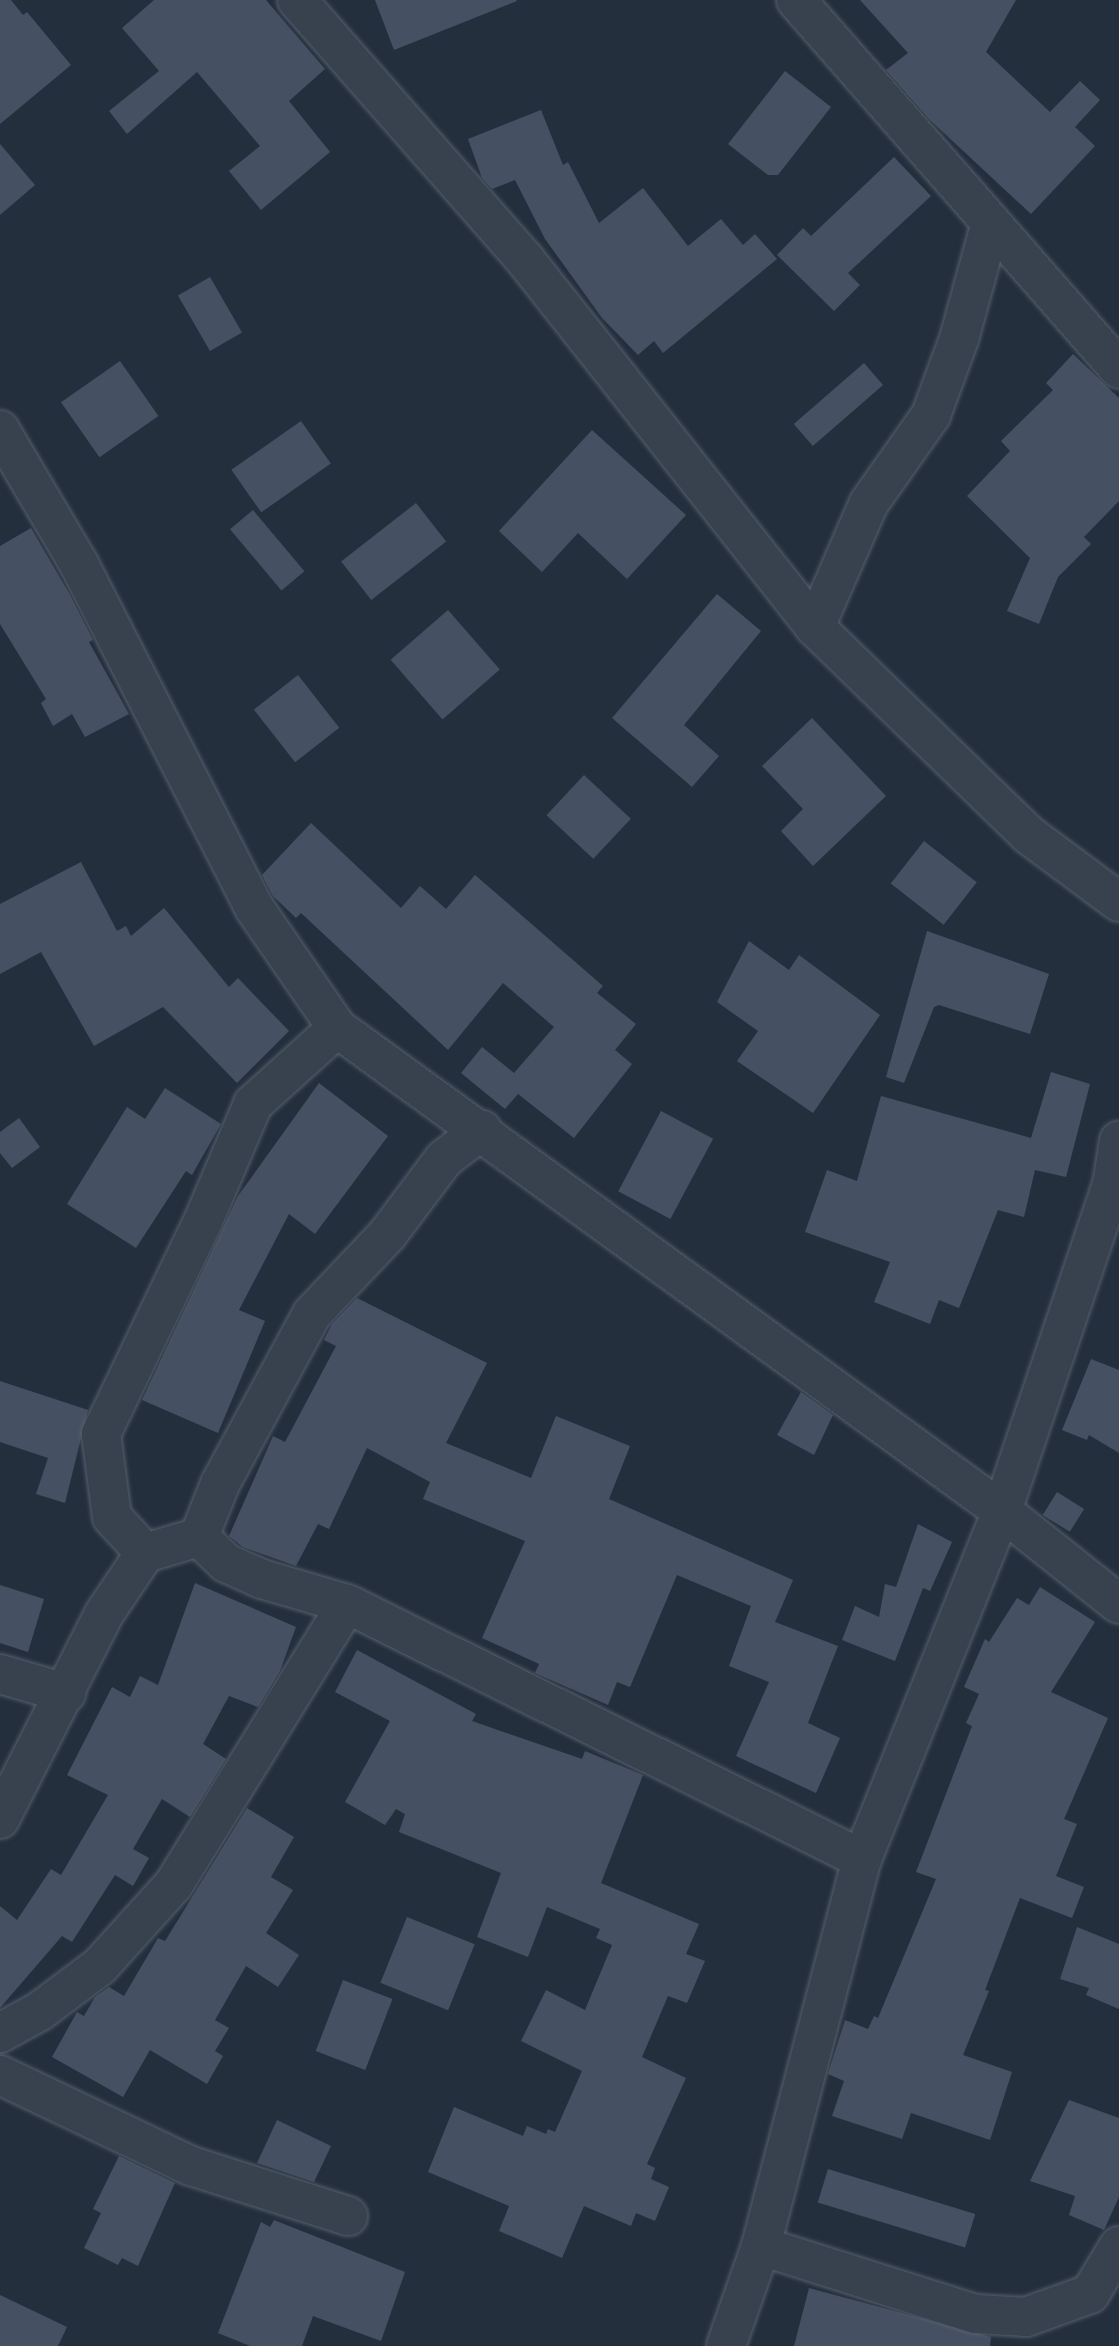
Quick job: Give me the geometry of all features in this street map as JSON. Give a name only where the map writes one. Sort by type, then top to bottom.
[{"type":"street","points":[[297,0],[526,261],[816,627],[1029,835],[1119,902]]},
{"type":"street","points":[[796,0],[990,226],[1119,369]]},
{"type":"street","points":[[816,627],[869,503],[931,415],[959,339],[990,226]]},
{"type":"street","points":[[0,430],[79,564],[255,909],[337,1028],[1002,1511],[1119,1604]]},
{"type":"street","points":[[145,1553],[112,1517],[102,1434],[204,1219],[253,1104],[337,1028]]},
{"type":"street","points":[[199,1537],[220,1484],[312,1314],[387,1236],[444,1159],[481,1130]]},
{"type":"street","points":[[726,2346],[761,2246],[862,1859],[1002,1511],[1112,1185],[1119,1141]]},
{"type":"street","points":[[0,1819],[104,1615],[145,1553],[199,1537]]},
{"type":"street","points":[[199,1537],[226,1563],[250,1574],[347,1604],[862,1859]]},
{"type":"street","points":[[0,2033],[40,2011],[100,1966],[174,1884],[347,1604]]},
{"type":"street","points":[[0,1674],[66,1693]]},
{"type":"street","points":[[0,2075],[191,2166],[348,2216]]},
{"type":"street","points":[[761,2246],[976,2314],[1026,2318],[1090,2294],[1119,2246]]},
{"type":"building","points":[[0,0],[11,0],[23,15],[27,12],[71,65],[0,124]]},
{"type":"building","points":[[154,0],[266,0],[325,69],[289,101],[330,152],[261,210],[229,171],[260,146],[197,72],[127,134],[109,111],[159,71],[122,28]]},
{"type":"building","points":[[375,0],[516,0],[517,1],[394,50]]},
{"type":"building","points":[[860,0],[1016,0],[986,52],[1050,112],[1080,81],[1100,100],[1075,127],[1095,146],[1031,214],[930,120],[886,70],[908,53]]},
{"type":"building","points":[[785,71],[831,107],[778,175],[768,175],[728,144]]},
{"type":"building","points":[[541,110],[563,165],[568,162],[599,223],[643,188],[688,246],[721,219],[743,245],[755,234],[777,259],[663,353],[654,341],[638,355],[602,318],[545,239],[515,180],[492,189],[482,178],[468,139]]},
{"type":"building","points":[[0,144],[35,185],[0,215]]},
{"type":"building","points":[[894,157],[931,196],[848,273],[860,285],[834,311],[777,255],[803,228],[811,236]]},
{"type":"building","points":[[210,277],[242,332],[210,351],[178,296]]},
{"type":"building","points":[[1073,354],[1119,398],[1119,501],[1084,537],[1091,544],[1058,577],[1039,624],[1007,611],[1030,558],[967,496],[1010,451],[1001,441],[1053,390],[1046,383]]},
{"type":"building","points":[[120,361],[158,416],[99,457],[61,402]]},
{"type":"building","points":[[864,363],[883,385],[813,446],[794,424]]},
{"type":"building","points":[[301,421],[331,464],[261,512],[231,470]]},
{"type":"building","points":[[592,430],[686,515],[627,579],[578,533],[542,572],[499,531]]},
{"type":"building","points":[[416,503],[446,542],[371,600],[341,561]]},
{"type":"building","points":[[253,510],[304,571],[281,591],[230,529]]},
{"type":"building","points":[[31,528],[69,593],[93,640],[89,642],[129,714],[85,737],[72,714],[53,726],[41,703],[46,699],[0,624],[0,546]]},
{"type":"building","points":[[717,594],[761,631],[684,725],[719,756],[692,787],[612,718]]},
{"type":"building","points":[[448,610],[500,670],[442,719],[391,660]]},
{"type":"building","points":[[298,675],[339,728],[295,762],[254,709]]},
{"type":"building","points":[[812,718],[886,796],[813,866],[781,831],[803,809],[762,766]]},
{"type":"building","points":[[584,775],[631,819],[593,859],[546,815]]},
{"type":"building","points":[[311,823],[401,908],[420,886],[446,909],[475,875],[603,986],[597,993],[636,1024],[615,1050],[632,1064],[574,1138],[518,1094],[505,1109],[461,1073],[482,1047],[514,1073],[554,1027],[503,983],[448,1050],[301,913],[296,918],[273,896],[262,875]]},
{"type":"building","points":[[924,841],[977,882],[944,925],[891,884]]},
{"type":"building","points":[[81,862],[117,931],[126,926],[131,936],[164,908],[229,987],[238,978],[289,1031],[237,1083],[163,1007],[94,1046],[41,952],[0,974],[0,904]]},
{"type":"building","points":[[927,931],[1049,974],[1030,1034],[939,1005],[934,1007],[904,1083],[886,1077]]},
{"type":"building","points":[[749,941],[789,970],[799,955],[880,1015],[813,1113],[737,1061],[758,1031],[717,1002]]},
{"type":"building","points":[[1051,1072],[1090,1084],[1066,1177],[1035,1170],[1024,1217],[998,1210],[959,1308],[939,1300],[930,1324],[874,1302],[890,1262],[805,1232],[827,1170],[857,1181],[881,1096],[1031,1138]]},
{"type":"building","points":[[319,1083],[388,1136],[315,1234],[289,1214],[239,1310],[265,1321],[218,1433],[142,1400],[238,1196]]},
{"type":"building","points":[[165,1088],[221,1124],[192,1175],[186,1171],[136,1248],[67,1204],[127,1107],[145,1119]]},
{"type":"building","points":[[661,1111],[713,1139],[670,1219],[618,1191]]},
{"type":"building","points":[[19,1118],[40,1147],[12,1168],[0,1153],[0,1132]]},
{"type":"building","points":[[357,1298],[487,1363],[446,1443],[531,1478],[556,1416],[630,1446],[609,1499],[793,1580],[775,1622],[838,1646],[808,1723],[840,1738],[816,1793],[736,1756],[769,1682],[729,1666],[751,1606],[677,1575],[630,1687],[617,1682],[608,1705],[535,1673],[539,1664],[482,1638],[525,1541],[423,1499],[430,1482],[367,1448],[329,1529],[318,1524],[296,1566],[243,1547],[229,1536],[273,1436],[285,1442],[336,1346],[324,1340],[332,1324]]},
{"type":"building","points":[[1091,1359],[1119,1370],[1119,1453],[1089,1435],[1087,1440],[1062,1430]]},
{"type":"building","points":[[0,1381],[88,1410],[65,1503],[36,1494],[48,1458],[0,1442]]},
{"type":"building","points":[[801,1392],[833,1415],[814,1455],[777,1435]]},
{"type":"building","points":[[1057,1492],[1084,1509],[1070,1532],[1043,1515]]},
{"type":"building","points":[[918,1524],[952,1542],[930,1591],[923,1588],[895,1661],[842,1640],[855,1606],[879,1617],[885,1584],[896,1587]]},
{"type":"building","points":[[195,1583],[296,1627],[280,1671],[258,1707],[229,1696],[203,1744],[226,1759],[190,1817],[162,1799],[133,1849],[149,1858],[133,1886],[115,1875],[72,1942],[62,1936],[0,2008],[0,1906],[17,1920],[51,1869],[61,1875],[108,1795],[67,1775],[112,1687],[130,1697],[140,1676],[158,1685]]},
{"type":"building","points":[[0,1585],[44,1599],[28,1652],[0,1643]]},
{"type":"building","points":[[1040,1587],[1095,1622],[1051,1692],[1108,1718],[1064,1819],[1077,1824],[1056,1876],[1084,1887],[1072,1918],[1020,1898],[985,1990],[989,1991],[963,2055],[1012,2072],[990,2140],[911,2113],[902,2139],[832,2116],[844,2081],[828,2074],[845,2020],[868,2029],[874,2016],[878,2018],[936,1879],[916,1872],[972,1726],[966,1723],[979,1694],[964,1687],[985,1639],[989,1642],[1017,1598],[1029,1605]]},
{"type":"building","points":[[357,1650],[476,1714],[472,1721],[582,1759],[585,1751],[643,1775],[601,1883],[699,1924],[686,1954],[705,1961],[687,2003],[668,1996],[642,2057],[686,2078],[647,2164],[655,2168],[651,2179],[669,2187],[655,2221],[636,2213],[631,2226],[584,2206],[562,2258],[499,2231],[509,2206],[428,2172],[454,2107],[523,2136],[527,2126],[546,2134],[548,2129],[555,2132],[582,2071],[521,2041],[546,1990],[585,2010],[612,1945],[596,1938],[600,1929],[547,1907],[528,1957],[477,1937],[501,1873],[399,1832],[405,1814],[396,1809],[385,1825],[345,1802],[390,1721],[335,1692]]},
{"type":"building","points":[[247,1808],[294,1837],[271,1877],[293,1890],[266,1933],[299,1955],[278,1987],[246,1966],[215,2020],[229,2028],[215,2051],[223,2056],[207,2084],[150,2050],[123,2097],[52,2057],[77,2012],[84,2016],[95,1997],[109,1987],[124,1996],[158,1938],[165,1941]]},
{"type":"building","points":[[407,1917],[475,1944],[448,2010],[380,1983]]},
{"type":"building","points":[[1077,1927],[1119,1944],[1119,2009],[1086,1995],[1089,1988],[1060,1979]]},
{"type":"building","points":[[343,1980],[392,1999],[365,2070],[316,2051]]},
{"type":"building","points":[[1069,2100],[1119,2118],[1119,2197],[1104,2230],[1069,2215],[1075,2196],[1030,2181]]},
{"type":"building","points":[[277,2120],[331,2146],[314,2182],[257,2163]]},
{"type":"building","points":[[119,2156],[175,2183],[138,2266],[122,2258],[118,2265],[84,2248],[101,2213],[93,2209]]},
{"type":"building","points":[[828,2169],[975,2214],[965,2247],[818,2202]]},
{"type":"building","points":[[274,2220],[405,2272],[381,2341],[313,2316],[302,2346],[250,2346],[218,2333],[261,2222],[270,2227]]},
{"type":"building","points":[[809,2288],[991,2337],[990,2346],[794,2346]]},
{"type":"building","points":[[0,2295],[67,2327],[58,2346],[0,2346]]}]
